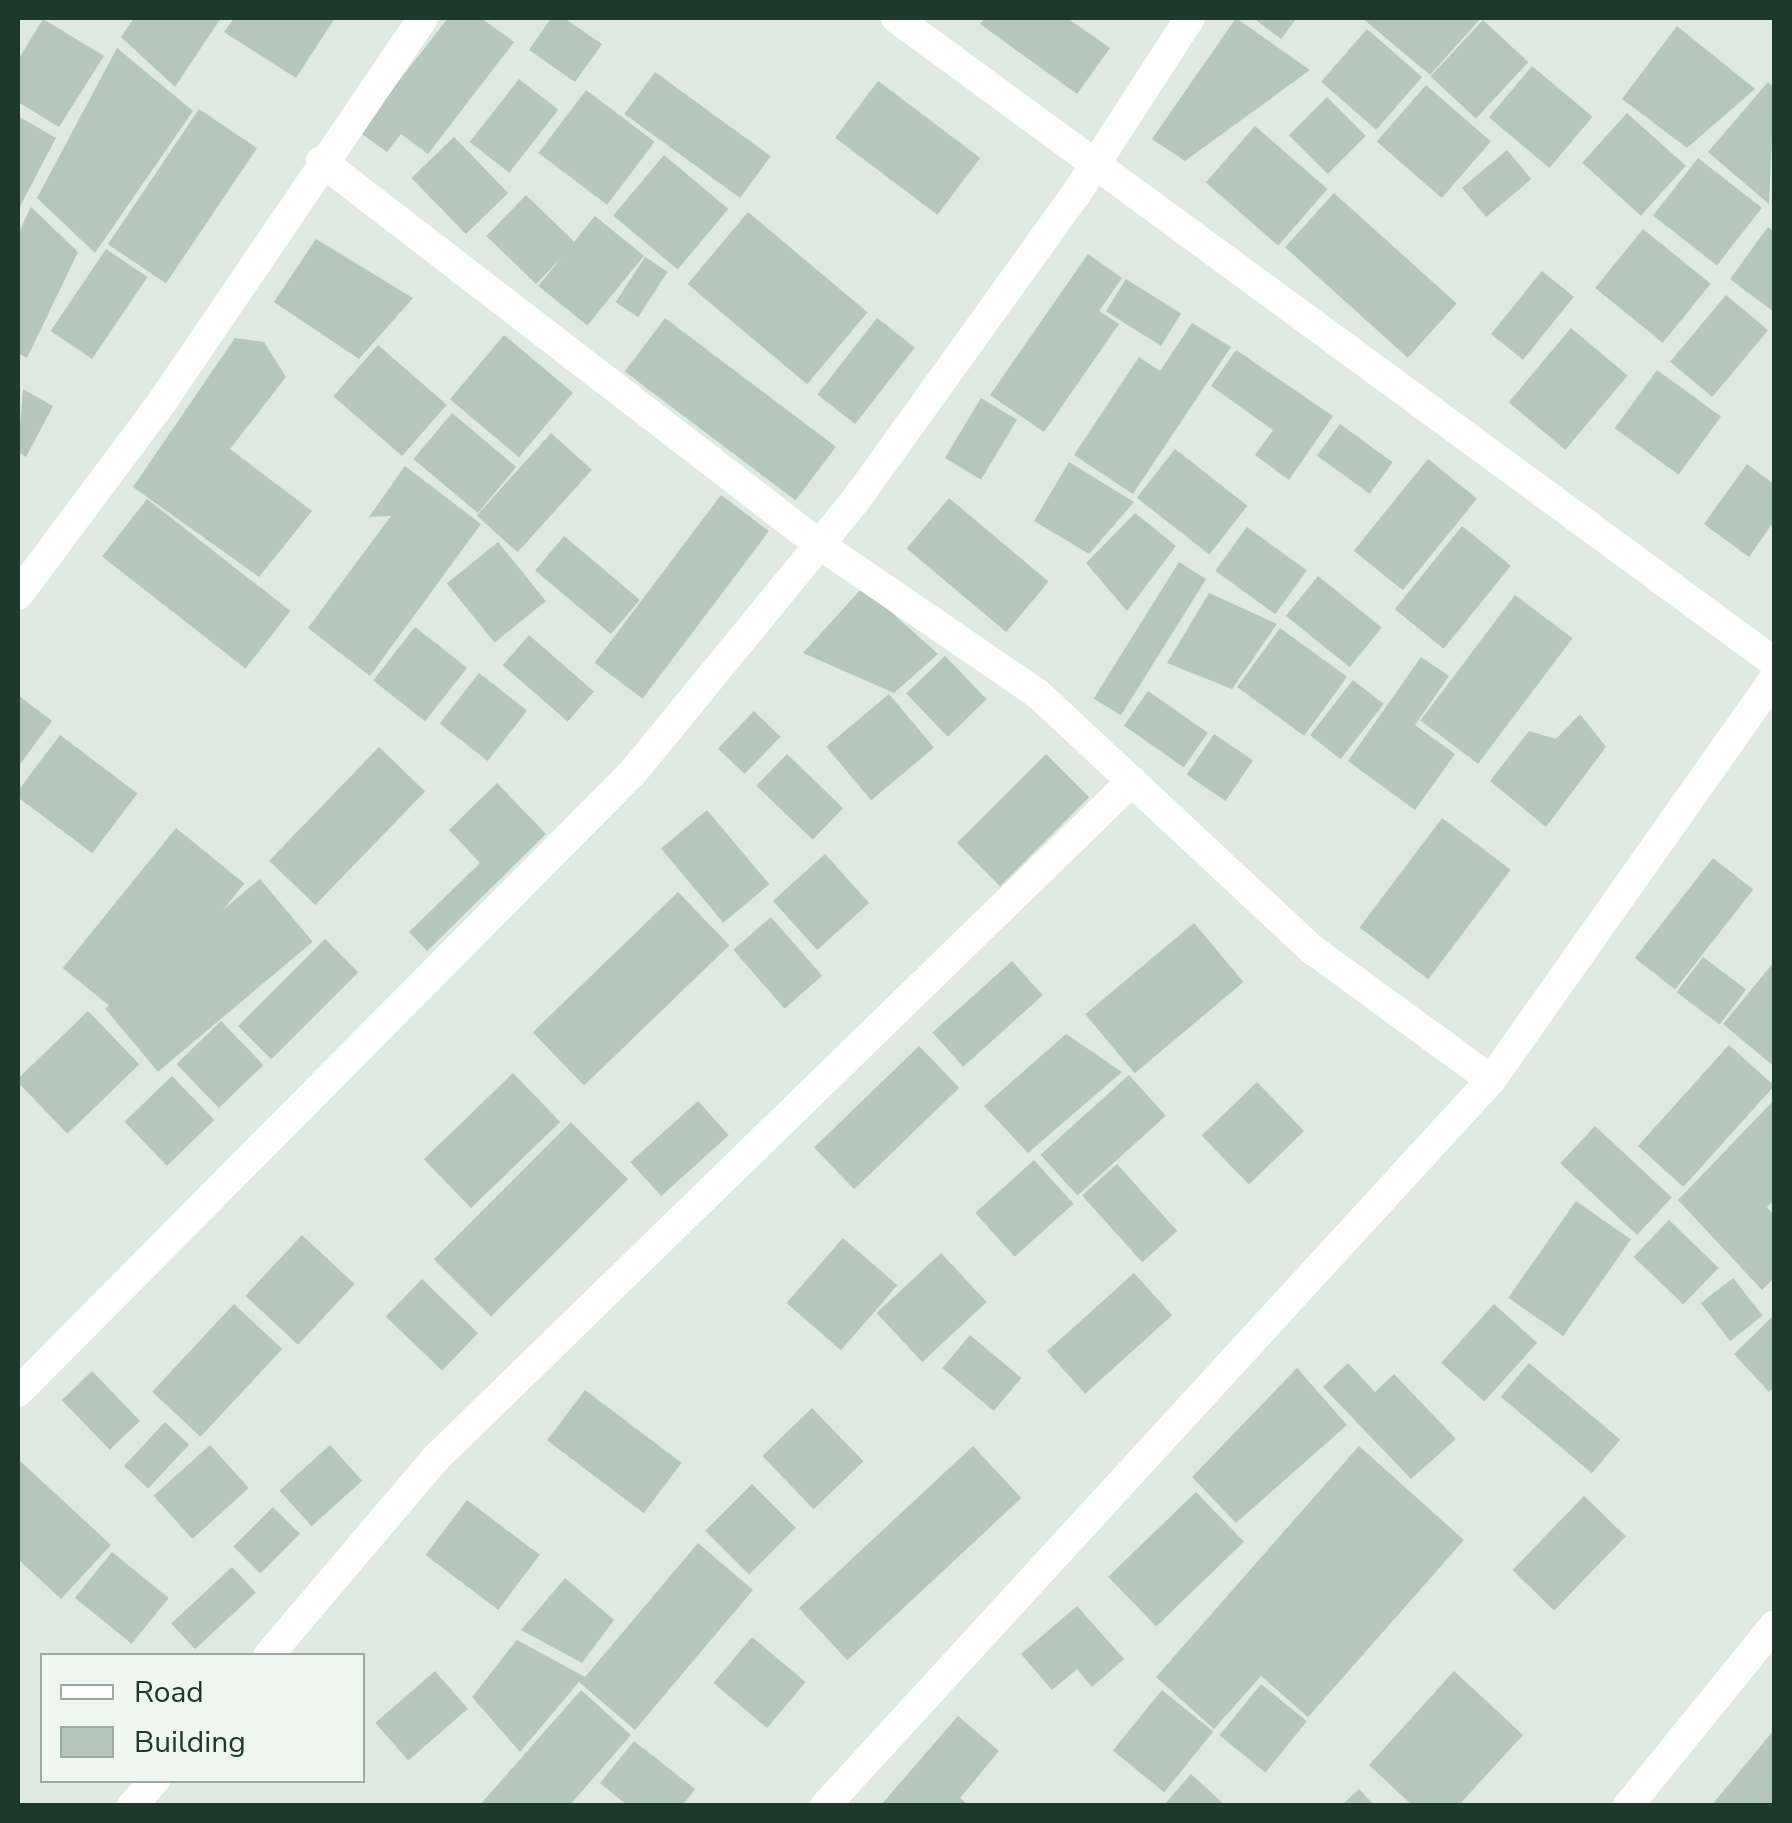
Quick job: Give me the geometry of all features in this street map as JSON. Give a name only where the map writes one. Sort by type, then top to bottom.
[{"type":"street","points":[[18,595],[164,399],[321,161],[423,18]]},
{"type":"street","points":[[896,18],[1774,662]]},
{"type":"street","points":[[18,1392],[634,771],[816,542],[858,497],[1094,166],[1190,18]]},
{"type":"street","points":[[321,161],[816,542],[1038,694],[1313,950],[1490,1080]]},
{"type":"street","points":[[825,1806],[1490,1080],[1774,679]]},
{"type":"street","points":[[271,1653],[436,1458],[1132,782]]},
{"type":"street","points":[[1628,1806],[1774,1626]]},
{"type":"street","points":[[132,1806],[151,1783]]},
{"type":"building","points":[[134,18],[221,18],[175,87],[121,37]]},
{"type":"building","points":[[234,18],[335,18],[296,78],[224,32]]},
{"type":"building","points":[[448,18],[481,18],[514,42],[428,154],[401,134],[387,152],[359,132]]},
{"type":"building","points":[[551,18],[564,18],[602,44],[575,82],[529,50]]},
{"type":"building","points":[[985,18],[1067,18],[1110,48],[1077,94],[980,24]]},
{"type":"building","points":[[1236,18],[1310,70],[1185,161],[1152,139]]},
{"type":"building","points":[[1253,18],[1297,18],[1281,39]]},
{"type":"building","points":[[1362,18],[1481,18],[1430,75]]},
{"type":"building","points":[[43,19],[104,56],[59,127],[18,102],[18,60]]},
{"type":"building","points":[[1483,20],[1528,62],[1476,119],[1430,76]]},
{"type":"building","points":[[1677,26],[1755,89],[1687,148],[1622,99]]},
{"type":"building","points":[[1367,29],[1422,77],[1376,130],[1321,82]]},
{"type":"building","points":[[117,48],[193,111],[95,253],[37,198]]},
{"type":"building","points":[[1532,66],[1593,117],[1549,168],[1489,117]]},
{"type":"building","points":[[655,72],[771,156],[740,198],[624,114]]},
{"type":"building","points":[[519,79],[558,110],[509,173],[470,142]]},
{"type":"building","points":[[878,81],[980,158],[937,215],[835,138]]},
{"type":"building","points":[[1768,82],[1774,88],[1769,204],[1708,152]]},
{"type":"building","points":[[1426,85],[1491,141],[1442,198],[1377,142]]},
{"type":"building","points":[[586,90],[655,142],[607,205],[538,153]]},
{"type":"building","points":[[1327,97],[1366,136],[1328,174],[1289,135]]},
{"type":"building","points":[[199,109],[257,148],[166,283],[108,244]]},
{"type":"building","points":[[1627,113],[1686,166],[1641,216],[1582,163]]},
{"type":"building","points":[[18,116],[56,138],[18,210]]},
{"type":"building","points":[[1255,126],[1327,189],[1278,246],[1206,183]]},
{"type":"building","points":[[454,137],[508,193],[466,234],[412,178]]},
{"type":"building","points":[[1507,150],[1531,179],[1486,217],[1462,188]]},
{"type":"building","points":[[664,155],[728,209],[678,270],[613,216]]},
{"type":"building","points":[[1698,158],[1762,208],[1717,265],[1653,216]]},
{"type":"building","points":[[1334,193],[1457,303],[1408,358],[1285,247]]},
{"type":"building","points":[[526,195],[576,243],[536,284],[486,236]]},
{"type":"building","points":[[31,207],[78,252],[27,358],[18,353],[18,234]]},
{"type":"building","points":[[748,212],[868,312],[807,384],[688,284]]},
{"type":"building","points":[[595,216],[644,256],[587,326],[538,286]]},
{"type":"building","points":[[1768,227],[1774,232],[1774,312],[1730,279]]},
{"type":"building","points":[[1643,229],[1711,284],[1663,343],[1595,288]]},
{"type":"building","points":[[316,239],[413,298],[359,359],[274,302]]},
{"type":"building","points":[[106,249],[147,277],[92,359],[51,331]]},
{"type":"building","points":[[1088,254],[1122,278],[1099,311],[1119,324],[1044,432],[990,395]]},
{"type":"building","points":[[645,257],[668,272],[638,317],[616,302]]},
{"type":"building","points":[[1542,271],[1574,297],[1523,360],[1491,334]]},
{"type":"building","points":[[1126,279],[1181,313],[1161,346],[1106,311]]},
{"type":"building","points":[[1726,295],[1768,330],[1712,397],[1670,362]]},
{"type":"building","points":[[665,318],[836,447],[796,500],[625,372]]},
{"type":"building","points":[[877,318],[915,348],[855,424],[817,394]]},
{"type":"building","points":[[1192,323],[1231,347],[1133,494],[1074,455],[1139,357],[1160,371]]},
{"type":"building","points":[[1571,328],[1628,376],[1565,450],[1509,402]]},
{"type":"building","points":[[504,335],[573,393],[519,457],[450,399]]},
{"type":"building","points":[[235,338],[264,342],[286,377],[230,449],[312,511],[259,577],[133,487]]},
{"type":"building","points":[[378,345],[447,405],[402,456],[333,396]]},
{"type":"building","points":[[1236,350],[1333,416],[1289,480],[1255,455],[1273,430],[1211,386]]},
{"type":"building","points":[[1657,370],[1721,416],[1679,475],[1615,428]]},
{"type":"building","points":[[23,389],[53,406],[26,457],[18,452]]},
{"type":"building","points":[[981,398],[1017,420],[981,480],[945,458]]},
{"type":"building","points":[[452,413],[516,467],[478,513],[413,459]]},
{"type":"building","points":[[1340,424],[1393,462],[1370,494],[1317,456]]},
{"type":"building","points":[[551,433],[592,470],[518,552],[477,515]]},
{"type":"building","points":[[1175,449],[1247,506],[1209,554],[1137,498]]},
{"type":"building","points":[[1428,459],[1477,499],[1403,590],[1354,551]]},
{"type":"building","points":[[1069,462],[1134,502],[1089,554],[1034,521]]},
{"type":"building","points":[[1747,464],[1774,484],[1774,521],[1749,557],[1704,524]]},
{"type":"building","points":[[405,466],[481,524],[370,676],[308,628],[391,516],[369,517]]},
{"type":"building","points":[[721,495],[769,531],[643,699],[595,663]]},
{"type":"building","points":[[949,498],[1049,582],[1006,632],[907,549]]},
{"type":"building","points":[[147,499],[290,611],[245,669],[102,557]]},
{"type":"building","points":[[1135,513],[1176,546],[1127,611],[1086,563]]},
{"type":"building","points":[[1462,526],[1511,566],[1444,649],[1395,609]]},
{"type":"building","points":[[1247,527],[1307,570],[1275,614],[1215,571]]},
{"type":"building","points":[[564,536],[640,600],[611,634],[535,570]]},
{"type":"building","points":[[498,542],[546,601],[495,643],[447,584]]},
{"type":"building","points":[[1179,562],[1206,579],[1121,715],[1094,699]]},
{"type":"building","points":[[1318,576],[1382,628],[1350,667],[1286,616]]},
{"type":"building","points":[[863,587],[938,654],[894,693],[803,653]]},
{"type":"building","points":[[1209,593],[1277,624],[1232,689],[1167,663]]},
{"type":"building","points":[[1515,595],[1573,638],[1478,764],[1421,720]]},
{"type":"building","points":[[415,627],[467,668],[425,721],[373,681]]},
{"type":"building","points":[[1280,628],[1347,677],[1304,736],[1237,687]]},
{"type":"building","points":[[529,635],[594,691],[568,722],[503,665]]},
{"type":"building","points":[[945,656],[987,699],[948,737],[906,694]]},
{"type":"building","points":[[1421,657],[1449,676],[1415,725],[1455,754],[1415,810],[1348,761]]},
{"type":"building","points":[[479,673],[527,711],[488,761],[440,723]]},
{"type":"building","points":[[1353,680],[1384,704],[1341,759],[1310,735]]},
{"type":"building","points":[[1148,691],[1208,733],[1184,767],[1124,725]]},
{"type":"building","points":[[889,694],[934,748],[871,800],[826,747]]},
{"type":"building","points":[[18,695],[52,721],[18,767]]},
{"type":"building","points":[[754,711],[781,737],[744,774],[718,748]]},
{"type":"building","points":[[1580,714],[1606,747],[1546,827],[1490,781],[1529,731],[1556,739]]},
{"type":"building","points":[[1214,734],[1253,760],[1226,801],[1187,775]]},
{"type":"building","points":[[60,735],[137,793],[92,853],[18,797],[18,791]]},
{"type":"building","points":[[379,747],[425,791],[315,905],[269,861]]},
{"type":"building","points":[[787,754],[843,808],[813,840],[756,786]]},
{"type":"building","points":[[1046,754],[1089,797],[1000,886],[957,843]]},
{"type":"building","points":[[497,783],[546,834],[427,951],[409,932],[480,863],[449,830]]},
{"type":"building","points":[[707,810],[769,884],[723,923],[661,849]]},
{"type":"building","points":[[1442,818],[1511,870],[1428,979],[1360,927]]},
{"type":"building","points":[[176,828],[244,883],[131,1023],[63,968]]},
{"type":"building","points":[[825,854],[869,903],[817,950],[773,901]]},
{"type":"building","points":[[1713,858],[1753,889],[1675,989],[1635,958]]},
{"type":"building","points":[[260,879],[313,942],[158,1072],[105,1009]]},
{"type":"building","points":[[678,892],[729,945],[584,1086],[533,1032]]},
{"type":"building","points":[[771,917],[822,976],[784,1009],[733,950]]},
{"type":"building","points":[[1194,923],[1243,982],[1135,1073],[1085,1014]]},
{"type":"building","points":[[325,939],[358,972],[271,1059],[238,1026]]},
{"type":"building","points":[[1703,957],[1746,989],[1720,1025],[1677,992]]},
{"type":"building","points":[[1012,961],[1043,995],[963,1067],[932,1033]]},
{"type":"building","points":[[1774,962],[1774,1060],[1771,1064],[1723,1024]]},
{"type":"building","points":[[88,1011],[139,1064],[67,1134],[18,1079]]},
{"type":"building","points":[[221,1021],[263,1065],[219,1108],[176,1064]]},
{"type":"building","points":[[1066,1034],[1122,1072],[1028,1153],[984,1106]]},
{"type":"building","points":[[1729,1045],[1774,1086],[1683,1187],[1638,1146]]},
{"type":"building","points":[[919,1046],[959,1088],[854,1189],[814,1147]]},
{"type":"building","points":[[513,1073],[560,1122],[471,1208],[424,1159]]},
{"type":"building","points":[[1129,1075],[1166,1116],[1077,1195],[1041,1155]]},
{"type":"building","points":[[172,1076],[214,1120],[167,1166],[125,1122]]},
{"type":"building","points":[[1257,1082],[1304,1131],[1249,1184],[1202,1135]]},
{"type":"building","points":[[1774,1100],[1774,1200],[1767,1207],[1774,1215],[1774,1278],[1762,1290],[1678,1200]]},
{"type":"building","points":[[698,1101],[729,1135],[661,1196],[630,1162]]},
{"type":"building","points":[[571,1122],[628,1179],[491,1316],[434,1259]]},
{"type":"building","points":[[1595,1126],[1672,1198],[1637,1235],[1560,1163]]},
{"type":"building","points":[[1034,1160],[1073,1204],[1015,1257],[975,1213]]},
{"type":"building","points":[[1117,1164],[1177,1231],[1142,1262],[1082,1195]]},
{"type":"building","points":[[1576,1201],[1631,1239],[1563,1336],[1508,1298]]},
{"type":"building","points":[[1669,1220],[1719,1268],[1683,1305],[1634,1257]]},
{"type":"building","points":[[302,1235],[355,1284],[298,1345],[245,1296]]},
{"type":"building","points":[[843,1238],[897,1285],[841,1350],[787,1303]]},
{"type":"building","points":[[941,1253],[987,1302],[922,1362],[877,1313]]},
{"type":"building","points":[[1134,1273],[1172,1315],[1085,1394],[1047,1351]]},
{"type":"building","points":[[1733,1278],[1763,1316],[1730,1341],[1701,1303]]},
{"type":"building","points":[[422,1279],[478,1333],[442,1371],[386,1316]]},
{"type":"building","points":[[234,1304],[282,1349],[200,1437],[152,1392]]},
{"type":"building","points":[[1494,1304],[1537,1343],[1484,1402],[1441,1363]]},
{"type":"building","points":[[1774,1315],[1774,1387],[1769,1392],[1734,1354]]},
{"type":"building","points":[[970,1335],[1021,1378],[994,1411],[942,1368]]},
{"type":"building","points":[[1348,1363],[1375,1392],[1394,1374],[1456,1439],[1411,1479],[1323,1387]]},
{"type":"building","points":[[1529,1363],[1620,1439],[1592,1473],[1501,1397]]},
{"type":"building","points":[[1297,1368],[1347,1425],[1236,1523],[1192,1477]]},
{"type":"building","points":[[92,1371],[140,1421],[110,1450],[62,1400]]},
{"type":"building","points":[[585,1390],[682,1463],[644,1513],[547,1440]]},
{"type":"building","points":[[812,1408],[863,1461],[814,1509],[762,1456]]},
{"type":"building","points":[[165,1422],[189,1445],[148,1488],[124,1466]]},
{"type":"building","points":[[210,1445],[249,1488],[192,1539],[154,1496]]},
{"type":"building","points":[[330,1445],[362,1481],[312,1526],[279,1491]]},
{"type":"building","points":[[973,1446],[1021,1498],[847,1660],[799,1608]]},
{"type":"building","points":[[1359,1446],[1464,1540],[1308,1717],[1261,1676],[1214,1729],[1156,1677]]},
{"type":"building","points":[[18,1459],[111,1545],[61,1599],[18,1559]]},
{"type":"building","points":[[752,1484],[796,1528],[749,1575],[705,1531]]},
{"type":"building","points":[[1196,1492],[1244,1542],[1156,1626],[1108,1577]]},
{"type":"building","points":[[1584,1496],[1626,1536],[1554,1610],[1512,1570]]},
{"type":"building","points":[[467,1500],[540,1555],[498,1610],[425,1555]]},
{"type":"building","points":[[273,1507],[300,1534],[260,1573],[233,1547]]},
{"type":"building","points":[[698,1543],[753,1590],[635,1730],[579,1682],[520,1752],[472,1697],[517,1640],[585,1677]]},
{"type":"building","points":[[112,1552],[169,1598],[132,1644],[75,1598]]},
{"type":"building","points":[[232,1567],[256,1593],[195,1649],[171,1624]]},
{"type":"building","points":[[565,1578],[614,1620],[582,1663],[521,1630]]},
{"type":"building","points":[[1077,1606],[1124,1659],[1092,1687],[1077,1669],[1052,1690],[1021,1654]]},
{"type":"building","points":[[752,1637],[806,1682],[767,1728],[713,1683]]},
{"type":"building","points":[[435,1671],[468,1709],[408,1761],[375,1723]]},
{"type":"building","points":[[1454,1671],[1523,1735],[1458,1806],[1413,1806],[1369,1765]]},
{"type":"building","points":[[1261,1684],[1307,1721],[1265,1772],[1219,1735]]},
{"type":"building","points":[[581,1690],[631,1735],[569,1806],[479,1806]]},
{"type":"building","points":[[1162,1690],[1213,1732],[1164,1792],[1113,1751]]},
{"type":"building","points":[[958,1716],[999,1751],[960,1798],[969,1806],[880,1806]]},
{"type":"building","points":[[1774,1730],[1774,1806],[1711,1806]]},
{"type":"building","points":[[634,1741],[695,1789],[682,1806],[628,1806],[600,1783]]},
{"type":"building","points":[[1191,1774],[1226,1806],[1163,1806]]},
{"type":"building","points":[[1359,1789],[1375,1806],[1341,1806]]}]
